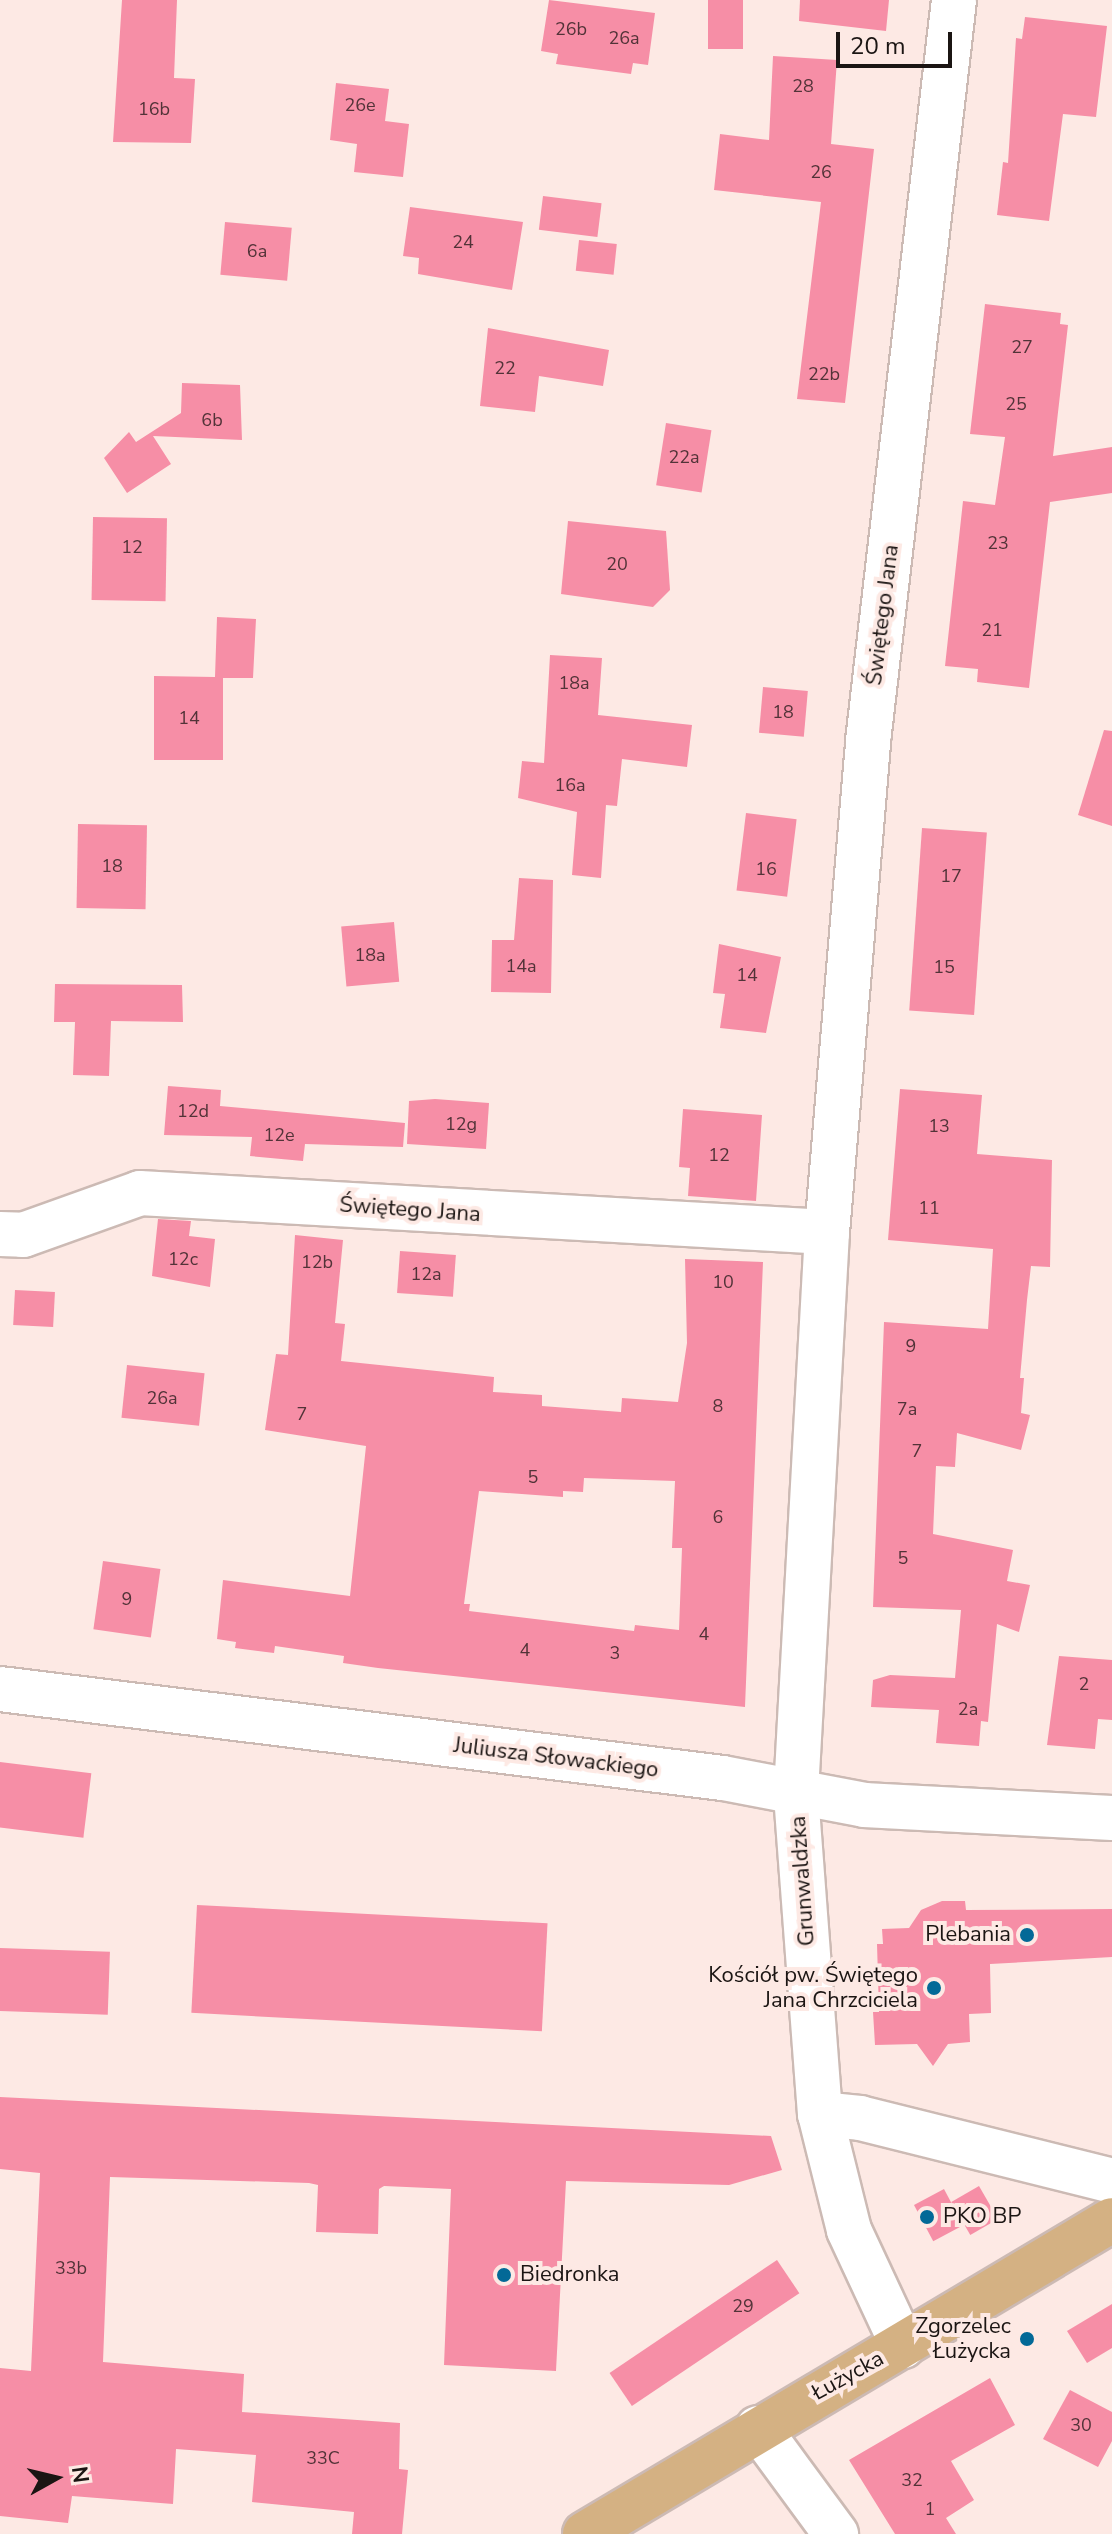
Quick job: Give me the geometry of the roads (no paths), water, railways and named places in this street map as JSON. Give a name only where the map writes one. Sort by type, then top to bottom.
[{"type":"main road","name":"Łużycka","points":[[585,2534],[758,2428],[903,2346],[1112,2220]]},
{"type":"street","name":"Świętego Jana","points":[[796,1792],[827,1232],[868,741],[954,0]]},
{"type":"street","name":"Świętego Jana","points":[[0,1234],[23,1235],[140,1193],[827,1232]]},
{"type":"street","name":"Juliusza Słowackiego","points":[[0,1689],[723,1778],[864,1805],[1112,1818]]},
{"type":"street","name":"Grunwaldzka","points":[[796,1792],[820,2114],[849,2230],[903,2346]]},
{"type":"street","points":[[820,2114],[860,2118],[1112,2181]]},
{"type":"street","points":[[758,2428],[836,2534]]},
{"type":"place","name":"Plebania","points":[[1027,1935]]},
{"type":"place","name":"Kościół pw. Świętego Jana Chrzciciela","points":[[934,1988]]},
{"type":"place","name":"PKO BP","points":[[927,2217]]},
{"type":"place","name":"Biedronka","points":[[504,2275]]},
{"type":"place","name":"Zgorzelec Łużycka","points":[[1027,2339]]}]
